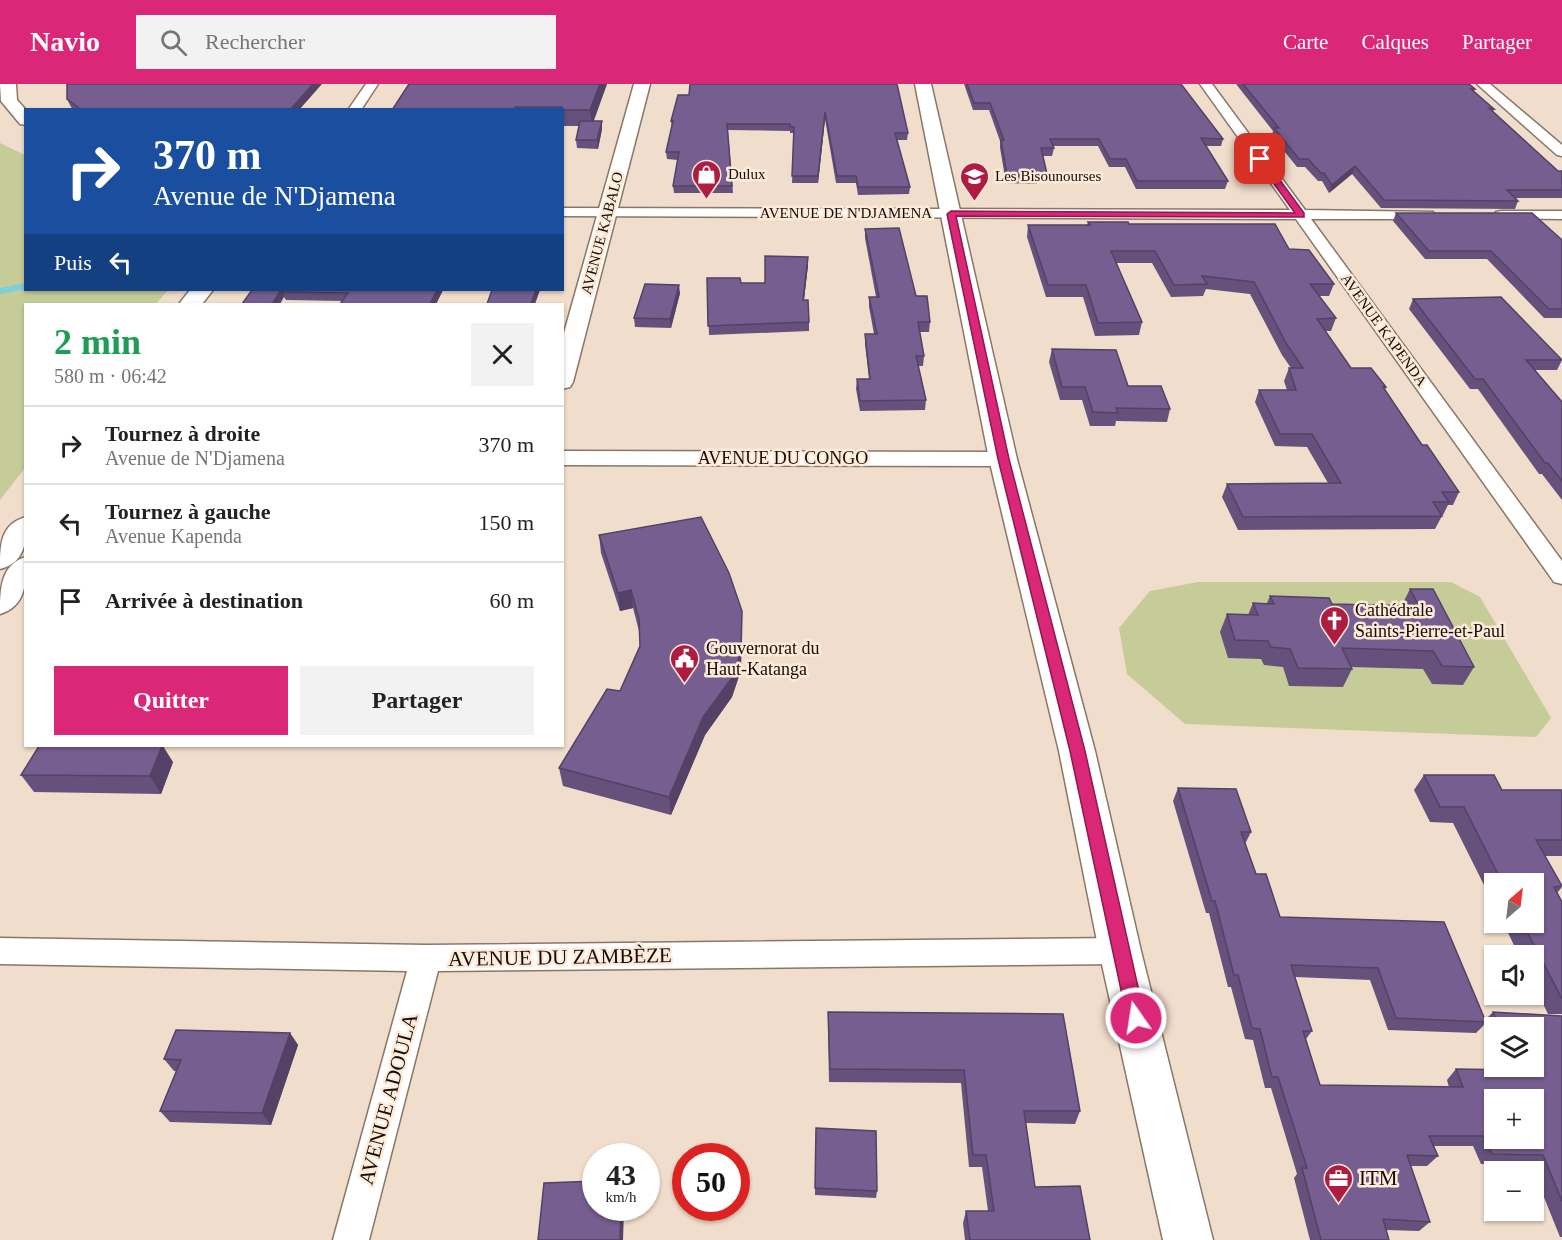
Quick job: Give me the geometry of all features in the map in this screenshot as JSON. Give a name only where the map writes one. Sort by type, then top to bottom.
[{"type":"main road","points":[[8,84],[9,101],[21,129]]},
{"type":"main road","points":[[923,84],[1003,459],[1077,751],[1120,951],[1188,1240]]},
{"type":"main road","points":[[191,303],[201,291]]},
{"type":"main road","points":[[214,303],[223,291]]},
{"type":"main road","points":[[0,559],[24,529]]},
{"type":"main road","points":[[0,603],[24,570]]},
{"type":"street","points":[[355,108],[372,84]]},
{"type":"street","name":"AVENUE KABALO","points":[[564,375],[642,84]]},
{"type":"street","name":"AVENUE KAPENDA","points":[[1206,84],[1562,577]]},
{"type":"street","points":[[1483,84],[1562,152]]},
{"type":"street","name":"AVENUE DE N'DJAMENA","points":[[564,212],[1443,215]]},
{"type":"street","points":[[1491,215],[1562,215]]},
{"type":"street","name":"AVENUE DU CONGO","points":[[564,458],[1003,459]]},
{"type":"street","name":"AVENUE DU ZAMBÈZE","points":[[0,951],[426,958],[1120,951]]},
{"type":"street","name":"AVENUE ADOULA","points":[[351,1240],[426,958]]},
{"type":"green space","points":[[0,143],[24,155],[24,291],[167,291],[157,303],[24,303],[24,469],[0,500]]},
{"type":"green space","points":[[1198,582],[1451,582],[1480,597],[1551,718],[1536,737],[1185,724],[1127,674],[1119,628],[1150,591]]},
{"type":"building","points":[[67,84],[313,84],[292,108],[79,108],[67,99]]},
{"type":"building","points":[[409,84],[600,84],[590,110],[564,110],[562,107],[393,108]]},
{"type":"building","points":[[690,84],[897,84],[908,133],[895,133],[910,187],[858,187],[856,176],[837,176],[825,112],[818,176],[792,176],[794,127],[790,127],[790,124],[727,124],[732,186],[673,186],[679,152],[666,152],[673,121],[671,121],[678,95],[689,95]]},
{"type":"building","points":[[967,84],[1181,84],[1223,139],[1201,138],[1228,181],[1137,181],[1126,159],[1110,159],[1099,139],[1050,139],[1054,148],[1041,148],[1047,174],[1007,175],[1001,140],[1004,140],[990,103],[974,103]]},
{"type":"building","points":[[1243,84],[1469,84],[1475,89],[1471,89],[1494,109],[1489,108],[1558,171],[1562,171],[1562,190],[1507,190],[1518,201],[1384,200],[1355,166],[1332,185],[1324,173],[1321,173],[1308,159],[1299,159],[1274,128],[1279,128]]},
{"type":"building","points":[[580,121],[602,121],[597,140],[576,140]]},
{"type":"building","points":[[1396,213],[1532,213],[1562,240],[1562,309],[1549,309],[1491,251],[1429,251]]},
{"type":"building","points":[[1088,222],[1275,224],[1289,249],[1309,250],[1334,284],[1310,284],[1336,318],[1317,319],[1351,368],[1371,368],[1386,387],[1383,387],[1422,445],[1427,445],[1459,492],[1442,492],[1449,502],[1433,502],[1442,516],[1243,517],[1227,484],[1341,483],[1312,434],[1280,434],[1259,390],[1296,390],[1289,368],[1303,368],[1286,343],[1254,282],[1202,276],[1207,284],[1174,285],[1155,251],[1111,251],[1142,322],[1098,323],[1086,285],[1048,285],[1028,225],[1090,225]]},
{"type":"building","points":[[899,228],[916,296],[927,296],[930,322],[918,322],[924,356],[916,356],[926,400],[860,401],[857,379],[870,379],[865,334],[877,334],[869,297],[879,297],[865,229]]},
{"type":"building","points":[[765,256],[808,257],[803,300],[808,300],[809,322],[708,326],[707,278],[740,278],[741,283],[765,283]]},
{"type":"building","points":[[645,284],[679,285],[670,319],[634,318]]},
{"type":"building","points":[[251,291],[280,291],[273,303],[243,303]]},
{"type":"building","points":[[436,291],[430,303],[341,303],[348,293],[283,292]]},
{"type":"building","points":[[492,291],[536,291],[531,303],[487,303]]},
{"type":"building","points":[[1501,297],[1562,360],[1526,360],[1562,402],[1562,481],[1548,463],[1545,463],[1483,379],[1475,379],[1413,299]]},
{"type":"building","points":[[1052,349],[1116,350],[1128,386],[1161,386],[1170,409],[1116,408],[1118,413],[1093,412],[1085,387],[1062,387]]},
{"type":"building","name":"Gouvernorat du Haut-Katanga","points":[[701,517],[729,573],[742,611],[741,652],[731,679],[703,717],[669,797],[559,768],[607,689],[620,691],[640,646],[639,619],[631,590],[618,593],[599,535]]},
{"type":"building","points":[[1410,589],[1433,589],[1474,667],[1442,666],[1433,651],[1342,648],[1352,669],[1298,668],[1290,649],[1271,647],[1268,641],[1235,640],[1227,614],[1258,615],[1253,603],[1274,604],[1270,596],[1329,598],[1332,604],[1419,606]]},
{"type":"building","points":[[38,747],[162,747],[150,776],[21,775]]},
{"type":"building","points":[[1424,775],[1494,775],[1502,790],[1562,790],[1562,840],[1536,840],[1562,886],[1554,887],[1562,902],[1562,999],[1544,964],[1544,945],[1534,945],[1528,933],[1544,933],[1544,873],[1497,873],[1464,807],[1440,807]]},
{"type":"building","points":[[1178,788],[1236,789],[1251,832],[1241,832],[1256,874],[1266,874],[1280,917],[1444,922],[1484,1022],[1396,1018],[1378,968],[1291,965],[1312,1031],[1303,1031],[1320,1085],[1463,1087],[1456,1069],[1484,1069],[1484,1077],[1544,1077],[1544,1017],[1495,1017],[1493,1012],[1562,1016],[1562,1201],[1543,1155],[1492,1154],[1490,1149],[1544,1149],[1544,1089],[1484,1089],[1484,1136],[1429,1136],[1438,1156],[1407,1155],[1430,1222],[1383,1219],[1389,1240],[1321,1240],[1302,1168],[1307,1168],[1278,1077],[1272,1077],[1260,1029],[1252,1028],[1238,975],[1234,975],[1215,901],[1212,901]]},
{"type":"building","points":[[828,1012],[1063,1014],[1080,1111],[1024,1111],[1035,1187],[1080,1186],[1090,1240],[970,1240],[966,1211],[994,1211],[986,1155],[973,1155],[964,1070],[830,1069]]},
{"type":"building","points":[[176,1030],[290,1033],[262,1113],[160,1111],[181,1060],[164,1059]]},
{"type":"building","points":[[816,1128],[876,1131],[877,1191],[815,1188]]},
{"type":"building","points":[[582,1182],[582,1221],[621,1221],[620,1240],[538,1240],[544,1183]]},
{"type":"waterway","points":[[0,291],[24,286]]},
{"type":"place","name":"Dulux","points":[[707,200]]},
{"type":"place","name":"Les Bisounourses","points":[[974,202]]},
{"type":"place","name":"Cathédrale Saints-Pierre-et-Paul","points":[[1334,646]]},
{"type":"place","name":"Gouvernorat du Haut-Katanga","points":[[685,684]]},
{"type":"place","name":"ITM","points":[[1338,1204]]},
{"type":"route","points":[[1136,1018],[1077,751],[1003,459],[951,214],[1301,215],[1260,159]]}]
